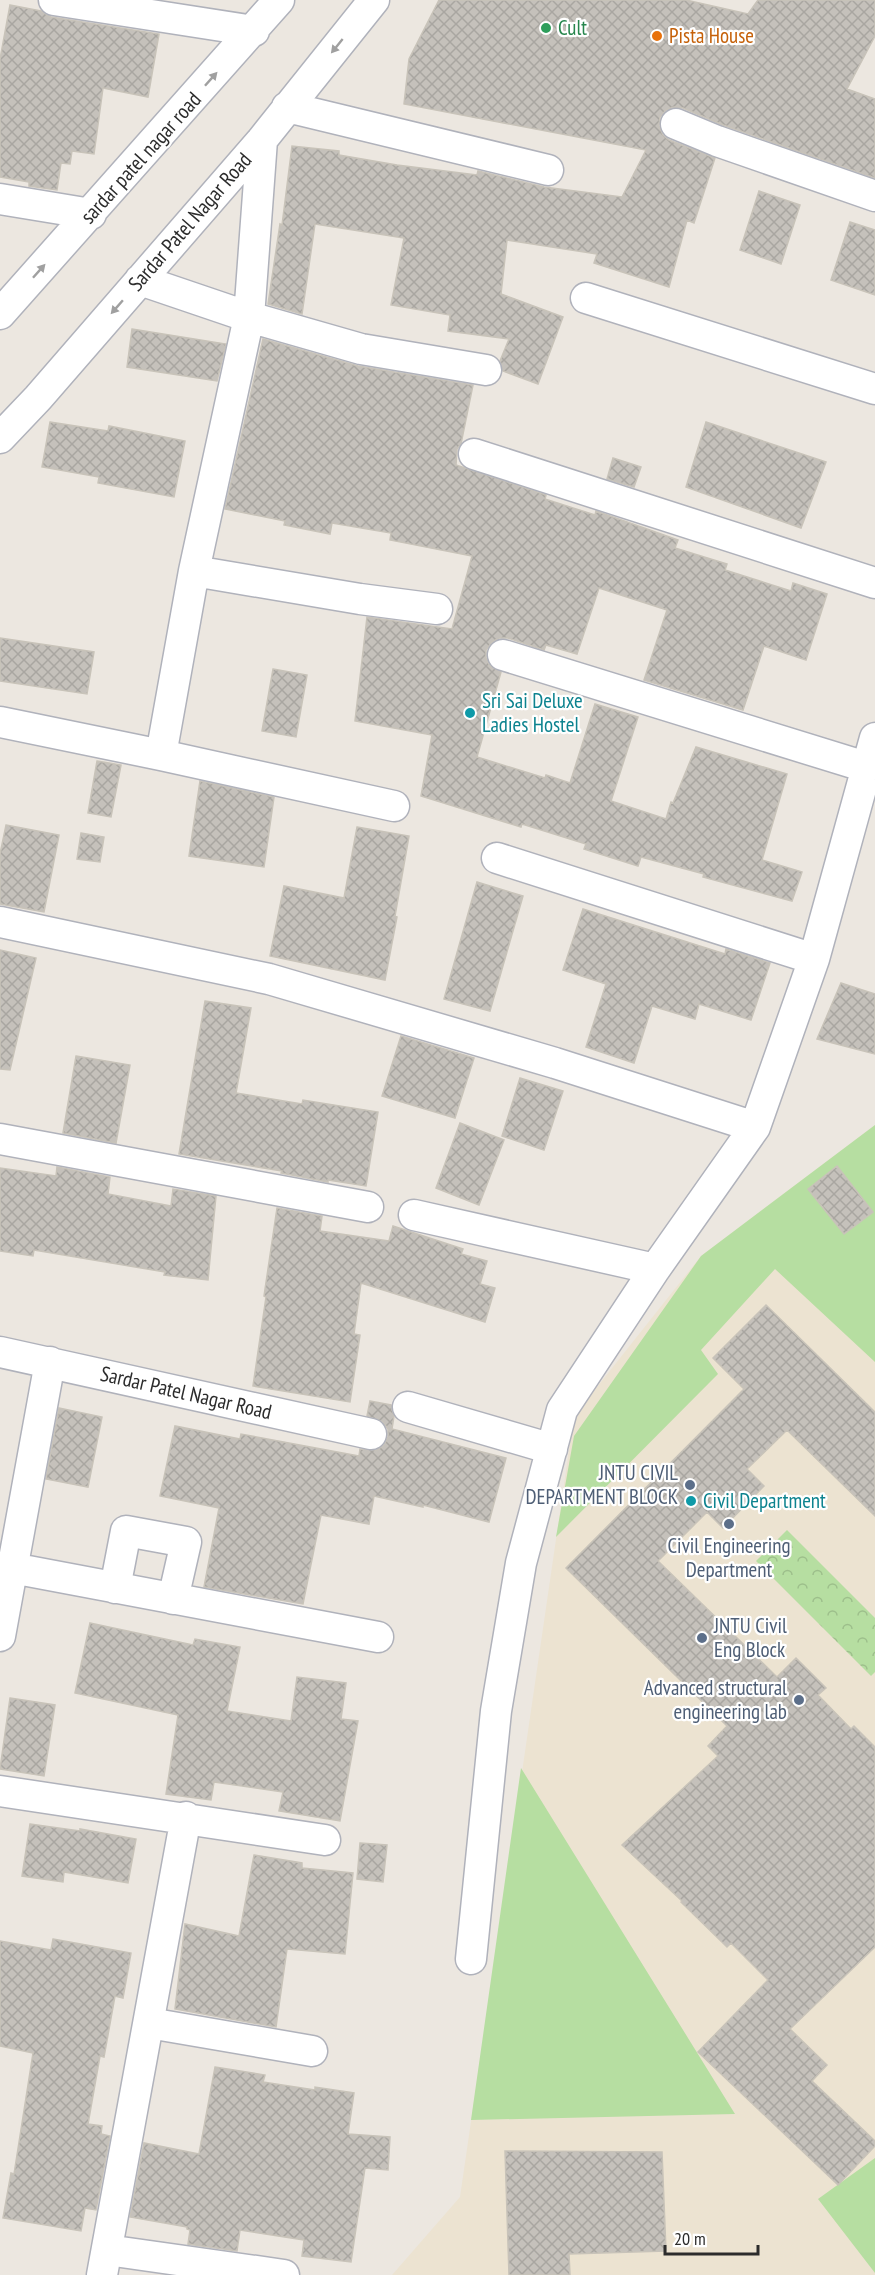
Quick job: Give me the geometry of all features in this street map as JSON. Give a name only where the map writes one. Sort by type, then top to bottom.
[{"type":"street","points":[[54,0],[254,30]]},
{"type":"street","name":"sardar patel nagar road","points":[[0,314],[279,0]]},
{"type":"street","name":"Sardar Patel Nagar Road","points":[[0,438],[262,140],[374,0]]},
{"type":"street","points":[[287,107],[548,170]]},
{"type":"street","points":[[676,124],[717,141],[875,196]]},
{"type":"street","points":[[161,755],[194,571],[249,317],[262,140]]},
{"type":"street","points":[[0,200],[91,214]]},
{"type":"street","points":[[140,280],[249,317],[362,349],[486,370]]},
{"type":"street","points":[[586,298],[875,389]]},
{"type":"street","points":[[474,454],[875,583]]},
{"type":"street","points":[[194,571],[360,599],[437,609]]},
{"type":"street","points":[[503,655],[866,767]]},
{"type":"street","points":[[0,722],[394,806]]},
{"type":"street","points":[[471,1959],[498,1700],[521,1563],[562,1410],[755,1127],[814,959],[875,738]]},
{"type":"street","points":[[497,858],[814,959]]},
{"type":"street","points":[[0,922],[269,979],[555,1063],[755,1127]]},
{"type":"street","points":[[0,1139],[368,1207]]},
{"type":"street","points":[[414,1215],[656,1269]]},
{"type":"street","name":"Sardar Patel Nagar Road","points":[[0,1352],[371,1434]]},
{"type":"street","points":[[0,1636],[50,1362]]},
{"type":"street","points":[[408,1407],[552,1449]]},
{"type":"street","points":[[115,1588],[126,1531],[186,1542],[173,1599]]},
{"type":"street","points":[[12,1568],[378,1638]]},
{"type":"street","points":[[0,1791],[186,1817],[325,1840]]},
{"type":"street","points":[[186,1817],[105,2263],[285,2275]]},
{"type":"street","points":[[149,2023],[312,2051]]},
{"type":"shaded area","points":[[875,1125],[875,2275],[392,2275],[460,2197],[574,1416],[701,1256]]},
{"type":"green space","points":[[875,1125],[875,1362],[775,1269],[701,1350],[718,1374],[556,1537],[574,1436],[701,1256]]},
{"type":"green space","points":[[787,1530],[875,1618],[875,1672],[871,1676],[756,1561]]},
{"type":"green space","points":[[521,1768],[735,2114],[471,2120]]},
{"type":"green space","points":[[875,2158],[875,2273],[818,2199]]},
{"type":"building","points":[[439,0],[686,0],[748,14],[758,0],[875,0],[875,36],[847,89],[875,99],[875,178],[723,125],[683,108],[674,107],[666,110],[660,117],[659,126],[663,135],[669,140],[715,158],[694,223],[687,220],[669,287],[594,263],[597,254],[507,240],[501,294],[563,317],[538,384],[503,371],[500,361],[509,339],[448,331],[450,315],[391,305],[404,238],[315,224],[302,314],[268,304],[280,224],[282,225],[292,146],[339,151],[339,155],[397,165],[477,175],[478,171],[544,187],[622,197],[646,150],[404,104],[409,59]]},
{"type":"building","points":[[10,5],[41,11],[51,17],[159,34],[148,97],[103,88],[94,154],[72,151],[70,164],[61,163],[57,190],[29,186],[29,182],[0,177],[0,59]]},
{"type":"building","points":[[759,191],[800,205],[781,264],[740,250]]},
{"type":"building","points":[[850,222],[875,230],[875,295],[831,280]]},
{"type":"building","points":[[132,329],[226,344],[217,381],[127,367]]},
{"type":"building","points":[[263,339],[358,366],[473,385],[461,444],[457,449],[456,465],[546,495],[545,499],[595,515],[596,511],[678,540],[675,548],[727,564],[725,570],[791,591],[793,583],[827,594],[806,660],[764,646],[743,710],[644,680],[667,610],[599,588],[577,654],[546,645],[544,650],[508,638],[499,638],[492,642],[486,650],[486,658],[490,666],[501,672],[477,757],[545,778],[546,775],[570,783],[595,704],[638,717],[611,801],[666,819],[671,802],[673,803],[696,747],[787,774],[762,860],[802,872],[792,901],[703,877],[704,874],[641,857],[638,866],[584,849],[586,844],[522,824],[521,827],[421,796],[432,735],[355,721],[367,617],[452,629],[472,556],[390,540],[391,533],[332,523],[330,534],[284,525],[285,521],[225,509]]},
{"type":"building","points":[[50,422],[108,431],[109,426],[185,441],[174,497],[98,483],[99,477],[42,467]]},
{"type":"building","points":[[706,422],[826,462],[801,528],[686,487]]},
{"type":"building","points":[[613,458],[641,467],[634,487],[607,479]]},
{"type":"building","points":[[0,638],[94,652],[87,694],[0,681]]},
{"type":"building","points":[[273,669],[307,675],[296,737],[262,731]]},
{"type":"building","points":[[97,761],[121,765],[111,817],[88,813]]},
{"type":"building","points":[[200,781],[274,797],[264,867],[189,856]]},
{"type":"building","points":[[6,825],[59,835],[44,912],[0,904],[0,854]]},
{"type":"building","points":[[357,827],[409,836],[385,980],[270,956],[284,886],[344,898]]},
{"type":"building","points":[[81,833],[104,837],[100,862],[77,859]]},
{"type":"building","points":[[477,882],[523,896],[490,1011],[444,999]]},
{"type":"building","points":[[583,909],[725,954],[726,949],[770,963],[751,1020],[699,1004],[695,1019],[652,1006],[634,1063],[586,1047],[606,984],[563,970]]},
{"type":"building","points":[[0,950],[36,958],[10,1070],[0,1069]]},
{"type":"building","points":[[841,983],[875,994],[875,1054],[817,1039]]},
{"type":"building","points":[[205,1001],[251,1008],[236,1093],[302,1104],[303,1100],[378,1112],[366,1186],[328,1180],[328,1182],[281,1173],[282,1171],[179,1154]]},
{"type":"building","points":[[401,1036],[474,1058],[455,1118],[382,1096]]},
{"type":"building","points":[[76,1056],[130,1065],[116,1143],[63,1133]]},
{"type":"building","points":[[520,1078],[563,1091],[544,1150],[502,1136]]},
{"type":"building","points":[[460,1123],[504,1140],[479,1205],[436,1188]]},
{"type":"building","points":[[837,1166],[873,1212],[844,1234],[808,1189]]},
{"type":"building","points":[[57,1167],[110,1177],[108,1194],[171,1206],[173,1189],[216,1196],[208,1280],[164,1275],[165,1272],[34,1250],[33,1256],[0,1251],[0,1168],[56,1176]]},
{"type":"building","points":[[277,1208],[322,1216],[320,1231],[389,1241],[393,1226],[463,1249],[461,1254],[487,1261],[480,1284],[495,1288],[485,1322],[361,1283],[354,1334],[360,1335],[350,1402],[253,1386]]},
{"type":"building","points":[[766,1305],[875,1412],[875,1516],[787,1430],[747,1469],[764,1486],[723,1528],[707,1512],[658,1561],[777,1677],[796,1658],[826,1688],[818,1695],[851,1729],[854,1726],[875,1747],[875,1947],[790,2029],[827,2065],[812,2081],[875,2141],[875,2146],[838,2185],[698,2052],[768,1980],[731,1943],[727,1947],[622,1845],[718,1756],[708,1746],[727,1726],[566,1568],[744,1389],[713,1358]]},
{"type":"building","points":[[370,1401],[391,1405],[394,1416],[392,1429],[506,1458],[489,1522],[423,1505],[423,1507],[374,1496],[369,1524],[321,1515],[303,1604],[204,1587],[219,1508],[160,1496],[175,1426],[240,1439],[241,1434],[359,1456],[360,1449],[377,1450],[384,1445],[388,1437],[388,1429],[383,1422],[367,1416]]},
{"type":"building","points":[[59,1408],[102,1417],[88,1487],[46,1479]]},
{"type":"building","points":[[90,1623],[193,1645],[195,1639],[240,1647],[227,1711],[291,1721],[297,1677],[346,1683],[341,1719],[358,1721],[340,1821],[279,1811],[283,1792],[214,1782],[211,1800],[166,1794],[178,1715],[75,1693]]},
{"type":"building","points":[[10,1698],[55,1705],[44,1776],[0,1769]]},
{"type":"building","points":[[30,1824],[80,1831],[80,1829],[136,1839],[128,1883],[64,1872],[63,1882],[22,1876]]},
{"type":"building","points":[[360,1843],[387,1845],[383,1882],[357,1879]]},
{"type":"building","points":[[254,1855],[302,1863],[302,1868],[353,1873],[345,1954],[287,1949],[276,2027],[175,2009],[185,1924],[239,1936]]},
{"type":"building","points":[[53,1939],[131,1953],[123,1998],[115,1996],[104,2057],[100,2056],[88,2124],[102,2126],[101,2134],[110,2136],[96,2210],[85,2208],[81,2231],[3,2218],[11,2173],[14,2174],[33,2053],[0,2046],[0,1941],[51,1950]]},
{"type":"building","points":[[215,2067],[265,2075],[263,2082],[354,2093],[348,2134],[390,2137],[388,2170],[365,2168],[351,2262],[302,2256],[304,2240],[240,2230],[237,2251],[188,2244],[190,2230],[187,2227],[130,2217],[144,2143],[199,2154]]},
{"type":"building","points":[[505,2151],[662,2152],[666,2251],[569,2254],[570,2275],[509,2275]]},
{"type":"place","name":"Cult","points":[[546,28]]},
{"type":"place","name":"Pista House","points":[[657,36]]},
{"type":"place","name":"Sri Sai Deluxe Ladies Hostel","points":[[470,713]]},
{"type":"place","name":"JNTU CIVIL DEPARTMENT BLOCK","points":[[690,1485]]},
{"type":"place","name":"Civil Department","points":[[691,1501]]},
{"type":"place","name":"Civil Engineering Department","points":[[729,1524]]},
{"type":"place","name":"JNTU Civil Eng Block","points":[[702,1638]]},
{"type":"place","name":"Advanced structural engineering lab","points":[[799,1700]]}]
